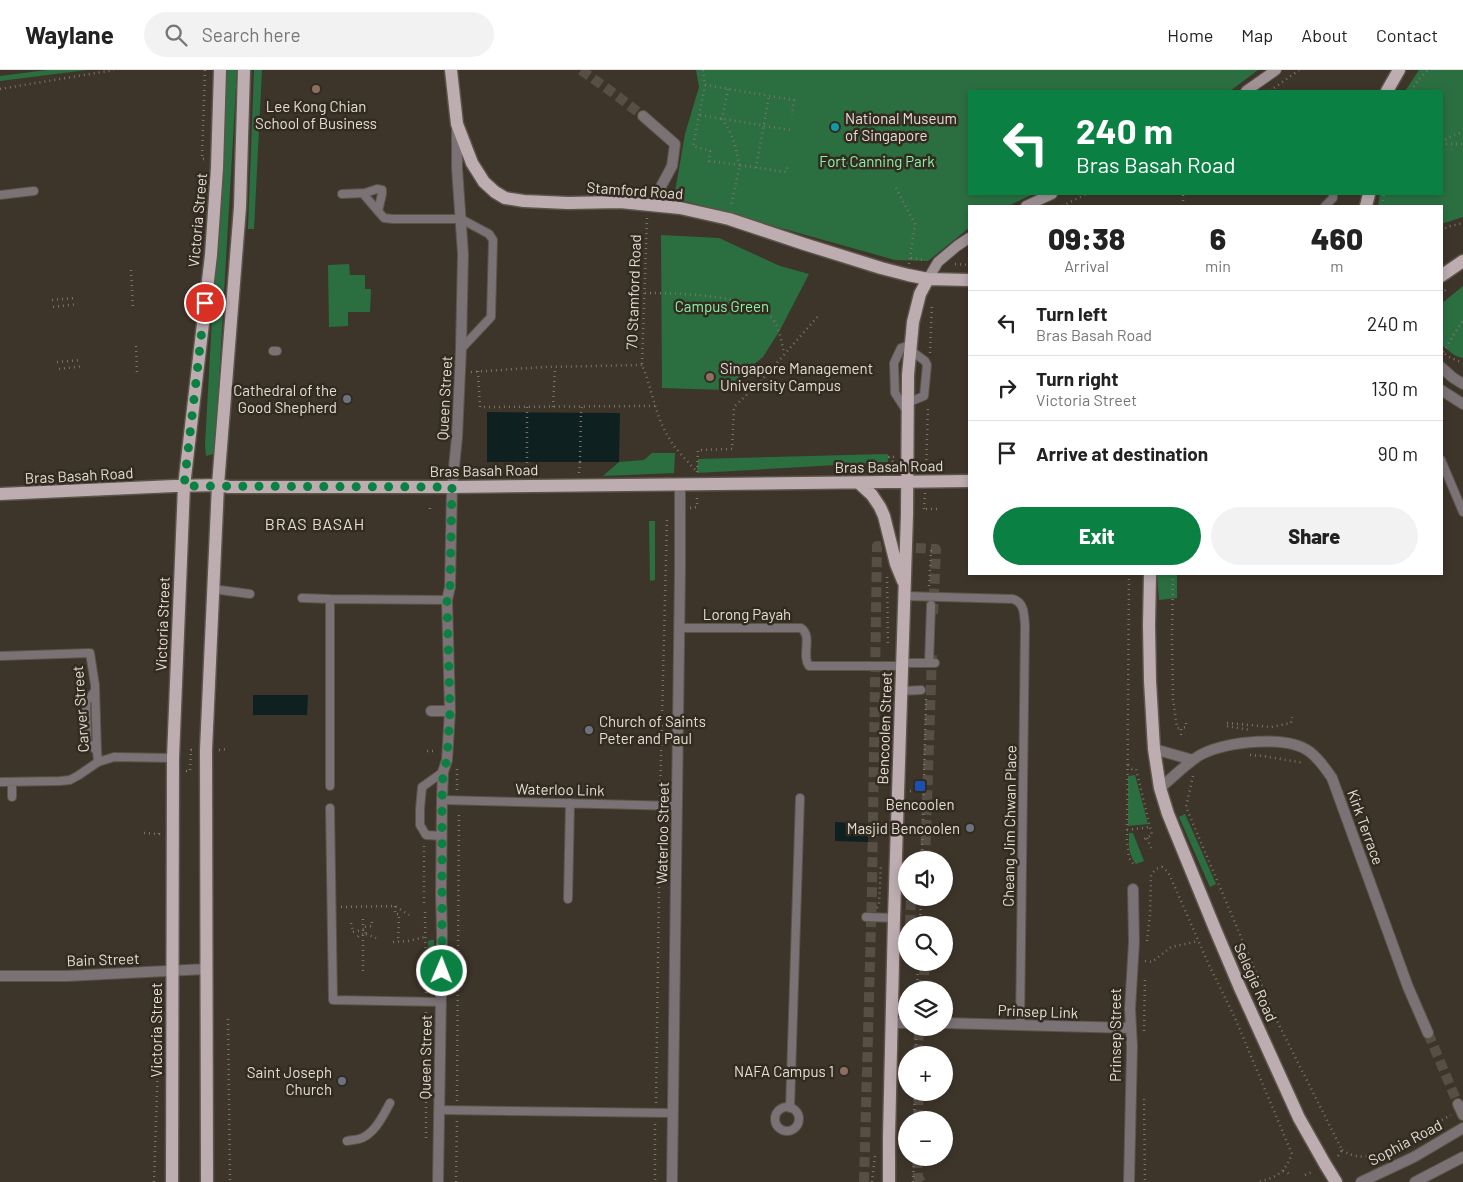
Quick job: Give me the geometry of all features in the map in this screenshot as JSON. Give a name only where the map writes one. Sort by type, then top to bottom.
[{"type":"main road","name":"Victoria Street","points":[[172,1182],[172,758],[184,486],[218,168],[220,70]]},
{"type":"main road","points":[[207,1182],[206,750],[218,485],[240,207],[244,70]]},
{"type":"main road","name":"Stamford Road","points":[[451,70],[456,124],[472,163],[484,182],[505,198],[568,203],[620,202],[661,205],[698,211],[908,275],[928,279],[968,280]]},
{"type":"main road","points":[[1247,90],[1276,70]]},
{"type":"main road","points":[[1389,90],[1399,70]]},
{"type":"main road","points":[[1030,205],[1050,195]]},
{"type":"main road","points":[[928,279],[938,262],[968,239]]},
{"type":"main road","points":[[1443,275],[1463,261]]},
{"type":"main road","name":"Bencoolen Street","points":[[889,1182],[894,918],[902,691],[907,407],[912,322],[920,294],[928,279]]},
{"type":"main road","name":"Bras Basah Road","points":[[0,494],[218,485],[452,487],[968,481]]},
{"type":"main road","points":[[859,483],[872,495],[884,516],[904,590]]},
{"type":"main road","points":[[1150,575],[1150,681],[1154,749],[1160,788]]},
{"type":"main road","name":"Selegie Road","points":[[1160,788],[1240,988],[1299,1118],[1336,1182]]},
{"type":"street","points":[[643,116],[675,144],[672,166],[658,192]]},
{"type":"street","name":"Queen Street","points":[[438,1182],[442,800],[443,772],[447,760],[450,711],[447,600],[450,587],[452,487],[460,373],[463,254],[456,124]]},
{"type":"street","points":[[1443,370],[1463,384]]},
{"type":"street","points":[[1443,391],[1463,404]]},
{"type":"street","name":"Waterloo Street","points":[[672,1182],[680,484]]},
{"type":"street","points":[[431,711],[450,711]]},
{"type":"street","name":"Kirk Terrace","points":[[1160,788],[1202,754],[1231,745],[1253,742],[1282,742],[1296,745],[1309,751],[1332,778],[1408,986],[1428,1033]]},
{"type":"street","points":[[1154,749],[1193,760]]},
{"type":"street","name":"Prinsep Street","points":[[1129,1182],[1132,1069],[1130,1009],[1134,942],[1133,889]]},
{"type":"street","name":"Bain Street","points":[[0,976],[67,976],[206,970]]},
{"type":"street","points":[[892,1023],[898,1023]]},
{"type":"street","name":"Prinsep Link","points":[[953,1023],[1131,1028]]},
{"type":"street","name":"Sophia Road","points":[[1361,1182],[1414,1157],[1463,1128]]},
{"type":"street","points":[[1415,1182],[1463,1157]]},
{"type":"lane","points":[[342,194],[382,190],[378,211]]},
{"type":"lane","points":[[0,195],[34,191]]},
{"type":"lane","points":[[365,193],[365,196],[384,218],[461,218],[489,234],[493,240],[491,317],[461,350]]},
{"type":"lane","points":[[1326,205],[1333,198],[1333,195]]},
{"type":"lane","points":[[907,407],[924,396],[927,365],[910,347]]},
{"type":"lane","points":[[1443,465],[1463,512]]},
{"type":"lane","points":[[213,589],[250,594]]},
{"type":"lane","points":[[902,664],[932,663],[930,601],[904,590]]},
{"type":"lane","points":[[302,598],[447,600]]},
{"type":"lane","points":[[330,599],[330,786]]},
{"type":"lane","name":"Cheang Jim Chwan Place","points":[[930,601],[1013,599],[1017,600],[1022,606],[1025,626],[1020,1026]]},
{"type":"lane","name":"Lorong Payah","points":[[679,628],[801,628],[806,635],[806,663],[811,666],[902,664]]},
{"type":"lane","name":"Carver Street","points":[[0,656],[90,653],[95,691],[98,762]]},
{"type":"lane","points":[[902,691],[921,690]]},
{"type":"lane","points":[[0,782],[70,780],[98,762],[114,757],[172,758]]},
{"type":"lane","points":[[442,836],[426,835],[420,825],[420,809],[422,787],[443,772]]},
{"type":"lane","points":[[12,782],[12,797]]},
{"type":"lane","points":[[790,1108],[797,983],[800,798]]},
{"type":"lane","name":"Waterloo Link","points":[[442,800],[677,806]]},
{"type":"lane","points":[[568,899],[570,803]]},
{"type":"lane","points":[[330,808],[333,1000],[364,998],[441,1002]]},
{"type":"lane","points":[[866,916],[894,918]]},
{"type":"lane","points":[[347,1141],[360,1139],[367,1135],[390,1104]]},
{"type":"lane","points":[[439,1110],[672,1113]]},
{"type":"path","points":[[0,89],[114,70]]},
{"type":"path","points":[[703,70],[705,85],[693,146],[710,151],[709,161],[786,172],[788,166]]},
{"type":"path","points":[[1271,90],[1299,70]]},
{"type":"path","points":[[1412,90],[1428,70]]},
{"type":"path","points":[[705,85],[794,100],[792,115]]},
{"type":"path","points":[[728,89],[722,119],[736,145],[740,165],[729,219]]},
{"type":"path","points":[[756,168],[769,96]]},
{"type":"path","points":[[700,115],[790,130]]},
{"type":"path","points":[[1443,142],[1463,132]]},
{"type":"path","points":[[1443,143],[1463,144]]},
{"type":"path","points":[[896,188],[915,224],[908,275]]},
{"type":"path","points":[[1064,205],[1084,195]]},
{"type":"path","name":"70 Stamford Road","points":[[647,218],[642,365],[649,382],[655,406],[668,438],[697,472],[698,450],[732,449],[734,407],[760,382],[784,354]]},
{"type":"path","points":[[1443,229],[1463,224]]},
{"type":"path","points":[[131,270],[133,310]]},
{"type":"path","points":[[644,293],[692,294],[724,298],[755,307],[773,320],[780,336],[784,354]]},
{"type":"path","points":[[52,300],[76,298]]},
{"type":"path","points":[[53,307],[78,304]]},
{"type":"path","points":[[784,354],[819,315]]},
{"type":"path","points":[[1443,350],[1463,320]]},
{"type":"path","points":[[136,346],[137,373]]},
{"type":"path","points":[[1443,353],[1463,364]]},
{"type":"path","points":[[57,362],[82,360]]},
{"type":"path","points":[[460,373],[555,367],[642,365]]},
{"type":"path","points":[[59,369],[83,366]]},
{"type":"path","points":[[553,406],[555,367]]},
{"type":"path","points":[[478,371],[480,407],[655,406]]},
{"type":"path","points":[[580,462],[582,406]]},
{"type":"path","points":[[527,407],[527,462]]},
{"type":"path","points":[[689,508],[697,507],[697,497]]},
{"type":"path","points":[[430,504],[430,509]]},
{"type":"path","points":[[926,509],[937,509]]},
{"type":"path","points":[[656,1182],[655,1112],[660,805],[667,510]]},
{"type":"path","points":[[930,601],[931,551],[936,552]]},
{"type":"path","points":[[1128,575],[1127,850],[1129,858],[1135,866]]},
{"type":"path","points":[[1173,575],[1173,699],[1177,728],[1182,728]]},
{"type":"path","points":[[922,851],[926,699]]},
{"type":"path","points":[[1226,723],[1271,727],[1292,724],[1292,717]]},
{"type":"path","points":[[1180,735],[1182,728],[1186,727],[1186,721]]},
{"type":"path","points":[[190,771],[191,750]]},
{"type":"path","points":[[427,751],[437,751]]},
{"type":"path","points":[[1246,756],[1263,756],[1324,767]]},
{"type":"path","points":[[1127,764],[1132,769],[1136,769],[1152,835],[1145,838],[1151,848]]},
{"type":"path","points":[[1193,775],[1186,807],[1202,840],[1274,1015],[1342,1150],[1348,1154],[1360,1157],[1370,1157],[1379,1154],[1461,1110]]},
{"type":"path","points":[[456,1182],[459,805]]},
{"type":"path","points":[[1127,830],[1150,827]]},
{"type":"path","points":[[424,841],[424,892]]},
{"type":"path","points":[[1147,943],[1151,875],[1162,867],[1170,876],[1209,966],[1235,1018],[1292,1154],[1286,1168],[1274,1177],[1259,1182]]},
{"type":"path","points":[[424,897],[424,902]]},
{"type":"path","points":[[395,906],[396,914],[399,914],[398,942]]},
{"type":"path","points":[[331,907],[395,906],[409,915]]},
{"type":"path","points":[[424,912],[427,1002],[426,1141]]},
{"type":"path","points":[[348,926],[352,925],[353,931],[363,928]]},
{"type":"path","points":[[353,932],[363,928]]},
{"type":"path","points":[[363,928],[366,934]]},
{"type":"path","points":[[363,928],[363,974]]},
{"type":"path","points":[[357,938],[359,935],[366,934],[376,938]]},
{"type":"path","points":[[393,942],[425,937]]},
{"type":"path","points":[[1145,961],[1152,962],[1171,947],[1198,940]]},
{"type":"path","points":[[363,966],[368,966]]},
{"type":"path","points":[[1144,1036],[1145,971]]},
{"type":"path","points":[[228,1019],[230,1182]]},
{"type":"path","points":[[154,1182],[158,1056]]},
{"type":"path","points":[[1144,1092],[1145,1182]]},
{"type":"path","points":[[1338,1156],[1342,1150]]},
{"type":"path","points":[[872,1182],[874,1164]]},
{"type":"path","points":[[914,1166],[914,1182]]},
{"type":"path","points":[[1283,1170],[1292,1175]]},
{"type":"path","points":[[1305,1175],[1314,1171]]},
{"type":"green space","points":[[47,70],[87,70],[0,81],[0,76]]},
{"type":"green space","points":[[227,70],[237,70],[215,448],[213,454],[206,456],[205,446]]},
{"type":"green space","points":[[254,70],[262,70],[254,229],[248,229]]},
{"type":"green space","name":"Fort Canning Park","points":[[696,70],[1258,70],[1231,90],[968,90],[968,195],[1031,195],[1010,205],[968,205],[968,229],[928,261],[895,260],[674,198],[685,134],[699,87]]},
{"type":"green space","points":[[1419,70],[1463,70],[1463,217],[1443,223],[1443,205],[1378,205],[1380,195],[1443,195],[1443,90],[1406,90]]},
{"type":"green space","name":"Campus Green","points":[[661,235],[719,238],[780,266],[809,274],[780,330],[763,357],[726,390],[662,388]]},
{"type":"green space","points":[[349,264],[350,275],[365,275],[365,289],[371,289],[370,312],[348,312],[348,326],[329,327],[328,265]]},
{"type":"green space","points":[[1463,286],[1463,358],[1451,353],[1443,345],[1443,302]]},
{"type":"green space","points":[[652,453],[675,453],[674,473],[603,476],[619,462],[644,460]]},
{"type":"green space","points":[[888,454],[888,462],[697,473],[698,459]]},
{"type":"green space","points":[[649,521],[655,521],[655,580],[650,581]]},
{"type":"green space","points":[[1157,575],[1177,575],[1177,598],[1159,600]]},
{"type":"green space","points":[[1135,775],[1148,824],[1128,826],[1128,776]]},
{"type":"green space","points":[[1185,814],[1216,884],[1210,887],[1179,817]]},
{"type":"green space","points":[[1129,833],[1133,833],[1144,861],[1136,864],[1130,853]]},
{"type":"green space","points":[[434,940],[436,989],[429,985],[428,942]]},
{"type":"shaded area","points":[[487,412],[620,413],[619,462],[487,462]]},
{"type":"shaded area","points":[[253,695],[308,695],[307,715],[253,715]]},
{"type":"shaded area","points":[[835,822],[869,824],[868,842],[835,841]]},
{"type":"tunnel","points":[[581,70],[643,116]]},
{"type":"tunnel","points":[[864,1182],[872,888],[877,546],[936,549],[933,616]]},
{"type":"tunnel","points":[[925,851],[932,655]]},
{"type":"tunnel","points":[[910,916],[911,906]]},
{"type":"tunnel","points":[[924,971],[924,981]]},
{"type":"tunnel","points":[[1428,1033],[1458,1104]]},
{"type":"tunnel","points":[[918,1046],[919,1036]]},
{"type":"tunnel","points":[[918,1111],[919,1101]]},
{"type":"tunnel","points":[[917,1166],[918,1177],[921,1182]]},
{"type":"place","name":"Lee Kong Chian School of Business","points":[[316,89]]},
{"type":"place","name":"National Museum of Singapore","points":[[835,127]]},
{"type":"place","name":"Singapore Management University Campus","points":[[710,377]]},
{"type":"place","name":"Cathedral of the Good Shepherd","points":[[347,399]]},
{"type":"place","name":"Church of Saints Peter and Paul","points":[[589,730]]},
{"type":"place","name":"Bencoolen","points":[[920,786]]},
{"type":"place","name":"Masjid Bencoolen","points":[[970,828]]},
{"type":"place","name":"NAFA Campus 1","points":[[844,1071]]},
{"type":"place","name":"Saint Joseph Church","points":[[342,1081]]},
{"type":"district","name":"BRAS BASAH","points":[[315,523]]},
{"type":"route","points":[[205,303],[184,486],[452,487],[450,587],[447,600],[450,733],[447,760],[443,772],[442,800],[442,971]]}]
